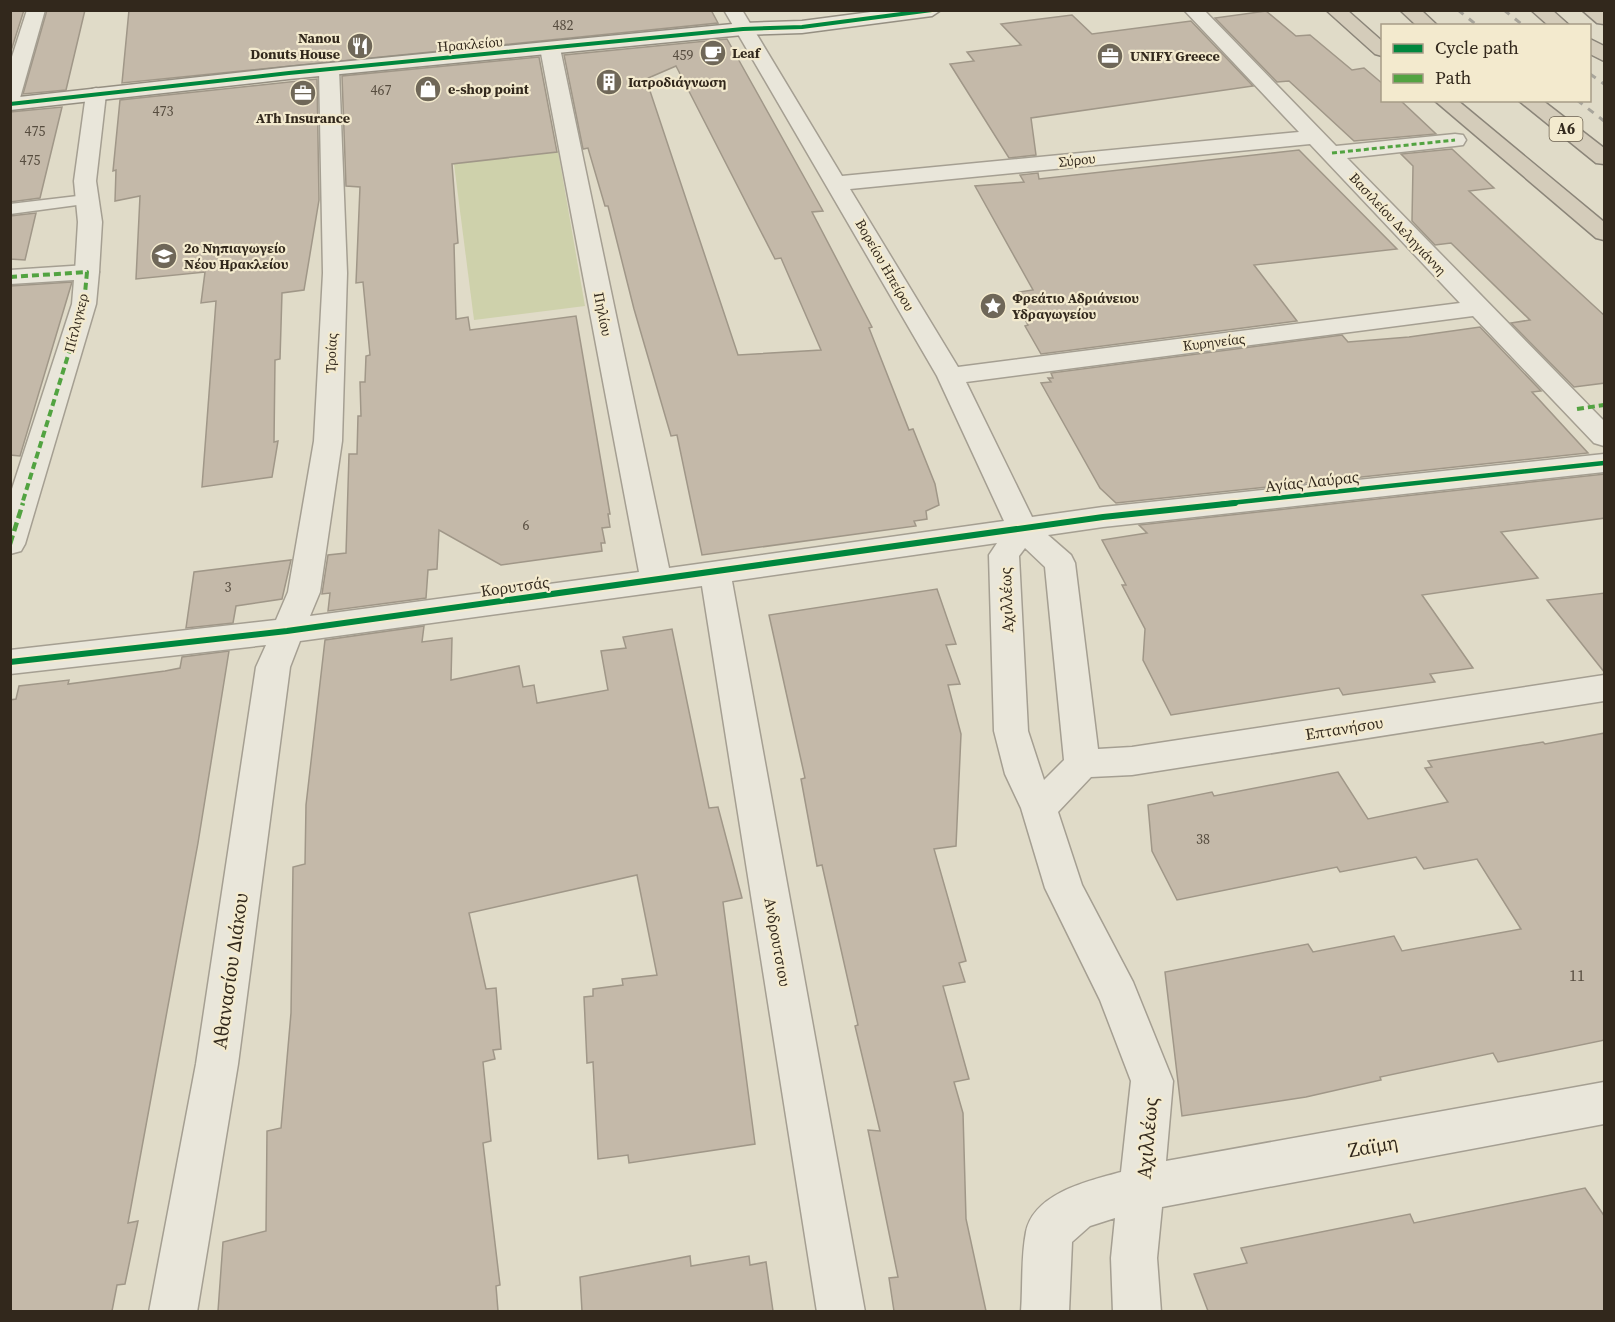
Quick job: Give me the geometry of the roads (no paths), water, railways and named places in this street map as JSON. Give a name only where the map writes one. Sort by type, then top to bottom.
[{"type":"highway","points":[[1335,10],[1381,48]]},
{"type":"highway","points":[[1409,10],[1426,24]]},
{"type":"highway","points":[[1540,10],[1559,24]]},
{"type":"highway","points":[[1591,10],[1605,19]]},
{"type":"highway","points":[[1591,46],[1605,55]]},
{"type":"highway","points":[[1446,102],[1605,233]]},
{"type":"highway","name":"Α6","points":[[1531,102],[1605,158]]},
{"type":"street","name":"Ηρακλείου","points":[[10,104],[329,69],[550,48],[738,20],[795,16],[834,10]]},
{"type":"street","name":"Ηρακλείου","points":[[738,20],[802,27],[932,10]]},
{"type":"street","name":"Βασιλείου Δεληγιάννη","points":[[1193,10],[1478,309],[1605,437]]},
{"type":"street","points":[[10,27],[34,18]]},
{"type":"street","points":[[10,98],[34,18]]},
{"type":"street","name":"Βορείου Ηπείρου","points":[[738,20],[838,183],[950,376],[1022,528]]},
{"type":"street","name":"Πηλίου","points":[[550,48],[656,580]]},
{"type":"street","name":"Τροίας","points":[[287,631],[304,592],[328,441],[335,273],[329,69]]},
{"type":"street","name":"Πίτλιγκερ","points":[[10,544],[84,304],[90,222],[85,181],[96,94]]},
{"type":"street","name":"Σύρου","points":[[838,183],[1324,145],[1455,140]]},
{"type":"street","points":[[10,277],[87,272]]},
{"type":"street","name":"Κυρηνείας","points":[[950,376],[1478,309]]},
{"type":"street","points":[[1577,409],[1605,405]]},
{"type":"street","name":"Αγίας Λαύρας","points":[[1022,528],[1605,463]]},
{"type":"street","points":[[1022,528],[1060,563],[1082,764],[1039,808]]},
{"type":"street","name":"Κορυτσάς","points":[[10,662],[287,631],[715,573],[1022,528]]},
{"type":"street","name":"Αχιλλέως","points":[[1022,528],[1004,555],[1011,731],[1023,774],[1039,808],[1064,888],[1119,995],[1152,1081],[1134,1258],[1137,1311]]},
{"type":"street","name":"Ανδρουτσιου","points":[[715,573],[841,1311]]},
{"type":"street","name":"Αθανασίου Διάκου","points":[[173,1311],[217,1064],[273,667],[287,631]]},
{"type":"street","name":"Επτανήσου","points":[[1082,764],[1132,761],[1605,688]]},
{"type":"street","name":"Ζαϊμη","points":[[1045,1311],[1049,1231],[1077,1207],[1142,1188],[1605,1103]]},
{"type":"lane","points":[[10,209],[86,200]]},
{"type":"railway","points":[[1458,10],[1476,24]]},
{"type":"railway","points":[[1504,10],[1522,24]]},
{"type":"railway","points":[[1591,75],[1604,84]]},
{"type":"railway","points":[[1580,102],[1604,121]]},
{"type":"place","name":"Nanou Donuts House","points":[[360,46]]},
{"type":"place","name":"Leaf","points":[[713,53]]},
{"type":"place","name":"UNIFY Greece","points":[[1110,56]]},
{"type":"place","name":"Ιατροδιάγνωση","points":[[609,82]]},
{"type":"place","name":"e-shop point","points":[[428,89]]},
{"type":"place","name":"ATh Insurance","points":[[303,93]]},
{"type":"place","name":"2ο Νηπιαγωγείο Νέου Ηρακλείου","points":[[164,256]]},
{"type":"place","name":"Φρεάτιο Αδριάνειου Υδραγωγείου","points":[[993,306]]}]
